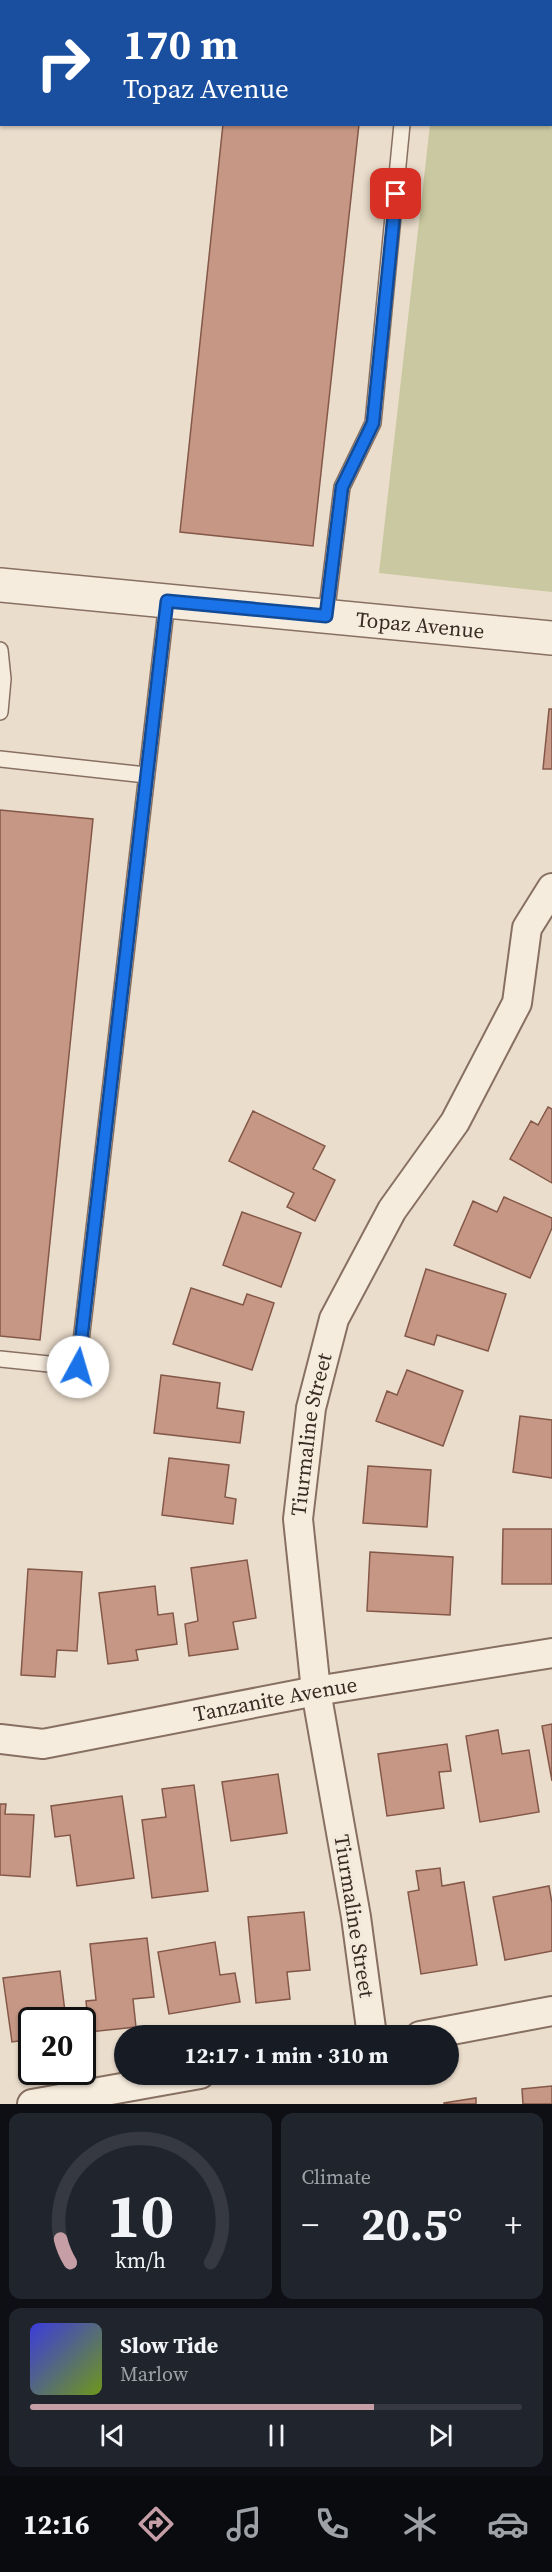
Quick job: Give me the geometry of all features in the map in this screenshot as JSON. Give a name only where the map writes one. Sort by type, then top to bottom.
[{"type":"street","name":"Topaz Avenue","points":[[0,585],[552,638]]},
{"type":"street","name":"Tiurmaline Street","points":[[371,2025],[356,1917],[316,1691],[298,1519],[311,1408],[334,1318],[392,1210],[455,1122],[517,1003],[527,928],[552,888]]},
{"type":"street","name":"Tanzanite Avenue","points":[[0,1738],[43,1744],[316,1691],[552,1653]]},
{"type":"street","points":[[459,2029],[552,2011]]},
{"type":"street","points":[[32,2104],[138,2085]]},
{"type":"lane","points":[[326,616],[342,487],[373,423],[402,126]]},
{"type":"lane","points":[[0,1359],[78,1367],[167,601]]},
{"type":"lane","points":[[0,650],[3,679],[0,712]]},
{"type":"lane","points":[[0,759],[146,775]]},
{"type":"green space","points":[[430,126],[552,126],[552,592],[379,573]]},
{"type":"building","points":[[223,126],[359,126],[313,546],[180,532]]},
{"type":"building","points":[[549,709],[552,709],[552,769],[543,769]]},
{"type":"building","points":[[0,810],[93,819],[40,1340],[0,1336]]},
{"type":"building","points":[[548,1107],[552,1109],[552,1183],[510,1159],[531,1121],[538,1125]]},
{"type":"building","points":[[253,1111],[325,1146],[313,1169],[335,1180],[315,1221],[287,1207],[294,1193],[229,1161]]},
{"type":"building","points":[[504,1197],[552,1218],[552,1228],[530,1278],[454,1245],[473,1201],[497,1212]]},
{"type":"building","points":[[242,1212],[301,1233],[281,1287],[223,1265]]},
{"type":"building","points":[[426,1269],[506,1294],[488,1351],[437,1335],[434,1345],[405,1336]]},
{"type":"building","points":[[191,1288],[243,1305],[247,1294],[274,1303],[252,1370],[173,1344]]},
{"type":"building","points":[[407,1370],[463,1391],[443,1446],[376,1421],[387,1391],[397,1395]]},
{"type":"building","points":[[161,1375],[220,1383],[217,1408],[244,1412],[240,1443],[154,1433]]},
{"type":"building","points":[[520,1416],[552,1420],[552,1478],[513,1472]]},
{"type":"building","points":[[169,1458],[229,1465],[225,1497],[236,1499],[233,1524],[162,1515]]},
{"type":"building","points":[[368,1466],[431,1470],[427,1527],[363,1523]]},
{"type":"building","points":[[503,1529],[552,1529],[552,1584],[502,1584]]},
{"type":"building","points":[[370,1552],[453,1557],[450,1615],[367,1611]]},
{"type":"building","points":[[247,1560],[256,1618],[233,1622],[238,1649],[189,1656],[185,1624],[198,1621],[191,1568]]},
{"type":"building","points":[[28,1569],[82,1572],[77,1651],[57,1650],[55,1677],[21,1675]]},
{"type":"building","points":[[155,1586],[158,1615],[173,1613],[177,1644],[136,1650],[138,1660],[108,1664],[99,1593]]},
{"type":"building","points":[[552,1724],[552,1781],[542,1726]]},
{"type":"building","points":[[498,1730],[502,1754],[529,1750],[539,1812],[480,1822],[466,1736]]},
{"type":"building","points":[[447,1744],[451,1771],[439,1772],[444,1808],[387,1816],[378,1754]]},
{"type":"building","points":[[278,1774],[287,1833],[231,1841],[222,1782]]},
{"type":"building","points":[[194,1785],[208,1891],[152,1898],[142,1820],[166,1817],[162,1789]]},
{"type":"building","points":[[122,1796],[134,1878],[77,1886],[70,1835],[55,1837],[51,1806]]},
{"type":"building","points":[[0,1804],[6,1804],[5,1814],[34,1815],[30,1877],[0,1875]]},
{"type":"building","points":[[440,1868],[442,1886],[464,1882],[477,1965],[421,1974],[408,1892],[419,1890],[416,1871]]},
{"type":"building","points":[[549,1886],[552,1903],[552,1951],[505,1960],[493,1897]]},
{"type":"building","points":[[304,1912],[310,1970],[287,1972],[290,1999],[256,2003],[248,1917]]},
{"type":"building","points":[[147,1938],[154,1997],[133,1999],[136,2025],[114,2025],[114,2029],[96,2031],[96,2007],[87,2007],[86,2001],[96,2000],[90,1944]]},
{"type":"building","points":[[215,1942],[220,1975],[235,1973],[240,2002],[169,2014],[158,1952]]},
{"type":"building","points":[[60,1971],[64,2007],[18,2007],[18,2041],[12,2042],[3,1978]]},
{"type":"building","points":[[552,2086],[552,2104],[523,2104],[522,2089]]},
{"type":"building","points":[[476,2098],[476,2104],[444,2104],[444,2103]]},
{"type":"route","points":[[78,1367],[167,601],[326,616],[342,487],[373,423],[396,194]]}]
